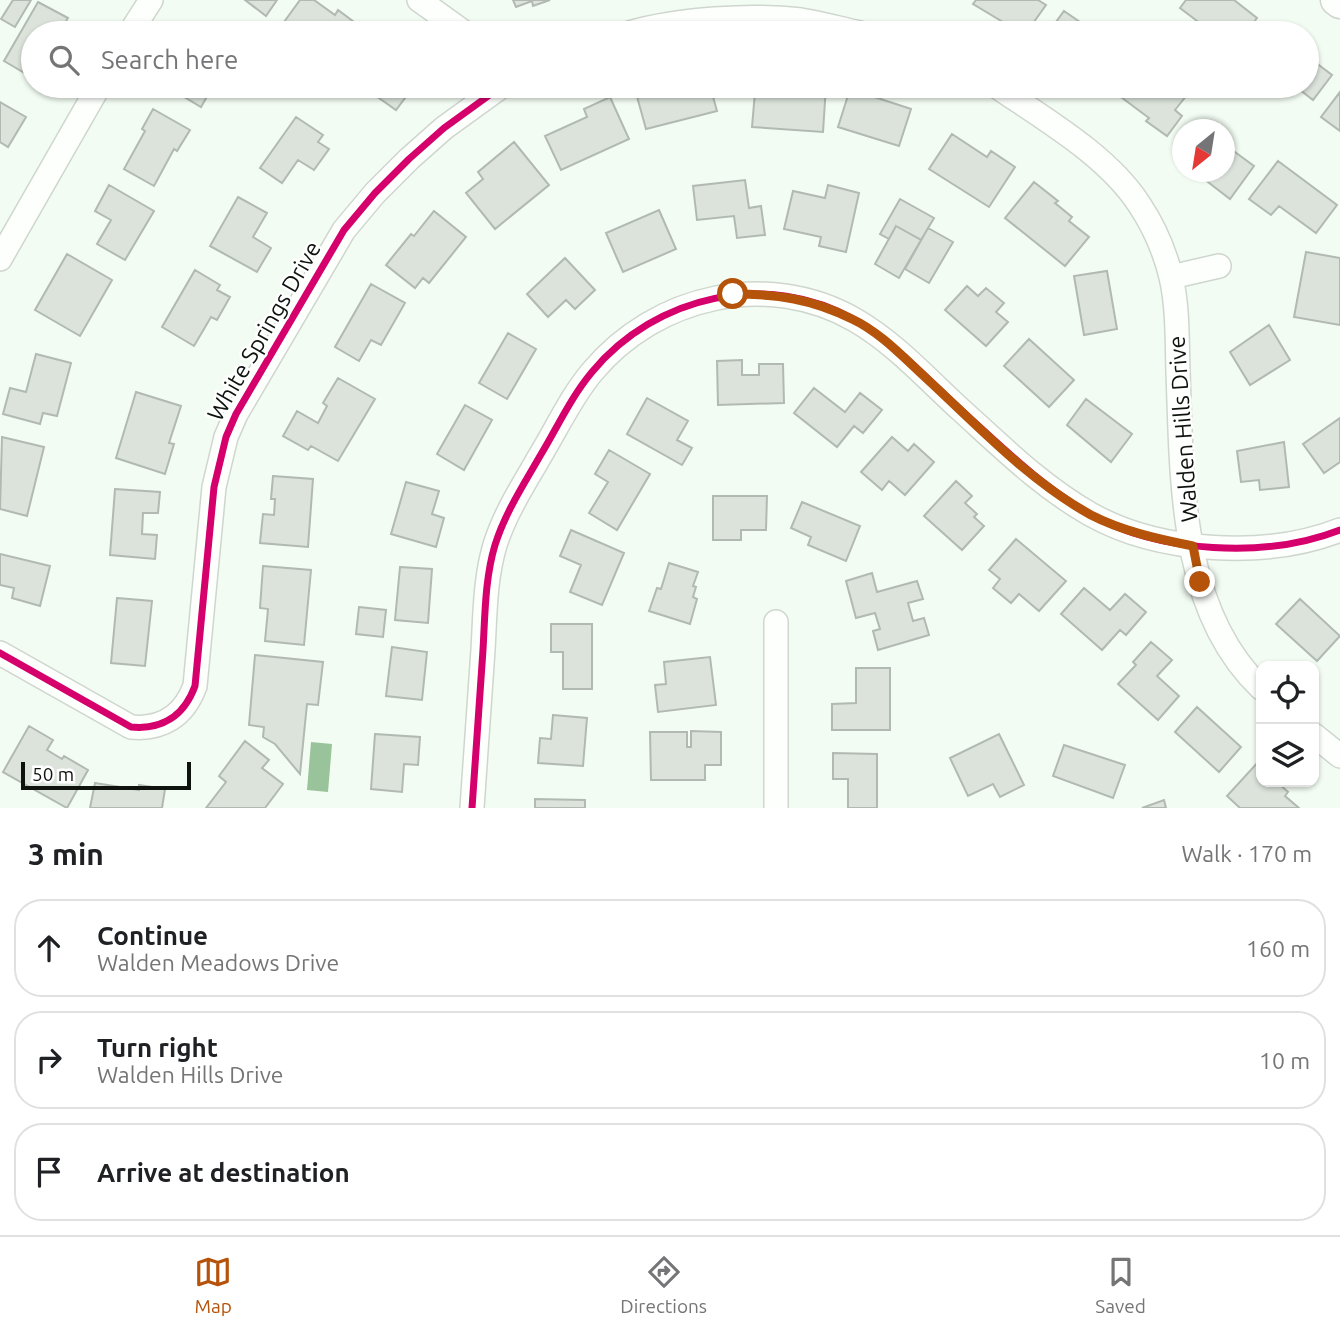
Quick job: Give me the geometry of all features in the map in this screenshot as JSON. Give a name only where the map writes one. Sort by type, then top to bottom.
[{"type":"street","points":[[138,21],[151,0]]},
{"type":"street","points":[[419,0],[448,21]]},
{"type":"street","points":[[685,21],[761,9],[806,21]]},
{"type":"street","points":[[0,259],[92,98]]},
{"type":"street","name":"White Springs Drive","points":[[0,653],[131,727],[143,728],[165,723],[186,705],[195,686],[214,488],[226,437],[236,414],[344,230],[375,193],[409,159],[444,128],[485,98]]},
{"type":"street","name":"Walden Hills Drive","points":[[1013,98],[1078,143],[1121,181],[1152,225],[1171,277],[1176,326],[1184,505],[1193,546],[1209,610],[1220,635],[1256,683]]},
{"type":"street","points":[[1171,277],[1219,266]]},
{"type":"street","points":[[472,808],[486,606],[495,545],[504,522],[574,397],[593,371],[615,349],[651,322],[700,300],[733,294],[774,294],[811,302],[854,320],[899,354],[1015,460],[1053,490],[1092,515],[1141,534],[1193,546],[1243,549],[1304,540],[1340,530]]},
{"type":"street","points":[[776,622],[776,808]]},
{"type":"street","points":[[1319,739],[1340,756]]},
{"type":"shaded area","points":[[311,742],[332,744],[328,792],[307,790]]},
{"type":"building","points":[[13,0],[31,0],[15,27],[1,19]]},
{"type":"building","points":[[245,0],[277,0],[266,16]]},
{"type":"building","points":[[300,0],[314,0],[335,15],[338,10],[353,21],[285,21]]},
{"type":"building","points":[[513,0],[550,0],[533,6],[532,1],[516,7]]},
{"type":"building","points":[[976,0],[1038,0],[1046,5],[1035,21],[1001,21],[973,4]]},
{"type":"building","points":[[1186,0],[1234,0],[1257,18],[1255,21],[1197,21],[1180,8]]},
{"type":"building","points":[[38,2],[68,18],[66,21],[27,21]]},
{"type":"building","points":[[1064,11],[1079,21],[1057,21]]},
{"type":"building","points":[[21,32],[21,71],[4,61]]},
{"type":"building","points":[[1319,65],[1332,75],[1319,92]]},
{"type":"building","points":[[1340,92],[1340,131],[1321,117]]},
{"type":"building","points":[[186,98],[206,98],[201,107]]},
{"type":"building","points":[[379,98],[405,98],[396,110]]},
{"type":"building","points":[[610,98],[629,139],[561,170],[545,136],[587,117],[584,109]]},
{"type":"building","points":[[637,98],[713,98],[717,111],[646,129]]},
{"type":"building","points":[[754,98],[825,98],[823,132],[752,127]]},
{"type":"building","points":[[847,98],[877,98],[911,109],[899,146],[838,127]]},
{"type":"building","points":[[1122,98],[1185,98],[1175,110],[1182,116],[1180,119],[1172,119],[1172,129],[1167,136],[1146,121],[1149,118]]},
{"type":"building","points":[[0,102],[26,117],[8,147],[0,142]]},
{"type":"building","points":[[153,109],[190,130],[177,151],[174,149],[154,186],[124,169],[145,131],[142,129]]},
{"type":"building","points":[[296,117],[323,135],[318,142],[329,149],[314,170],[298,160],[282,183],[260,168]]},
{"type":"building","points":[[952,134],[987,157],[991,151],[1015,167],[989,207],[929,169]]},
{"type":"building","points":[[514,142],[549,185],[495,229],[466,193],[483,179],[478,172]]},
{"type":"building","points":[[1235,152],[1254,166],[1230,199],[1208,182],[1235,182]]},
{"type":"building","points":[[1278,161],[1337,205],[1316,233],[1279,206],[1271,215],[1249,199]]},
{"type":"building","points":[[745,180],[749,208],[761,206],[765,235],[737,238],[734,216],[697,220],[693,186]]},
{"type":"building","points":[[1034,182],[1058,201],[1055,203],[1072,217],[1069,221],[1089,237],[1065,266],[1005,218]]},
{"type":"building","points":[[109,185],[154,211],[125,260],[97,244],[111,220],[95,211]]},
{"type":"building","points":[[828,185],[859,193],[846,252],[819,246],[821,237],[784,229],[793,191],[825,198]]},
{"type":"building","points":[[238,197],[267,213],[253,237],[271,248],[257,272],[210,246]]},
{"type":"building","points":[[900,199],[934,218],[921,240],[896,226],[889,239],[880,234]]},
{"type":"building","points":[[659,210],[676,249],[623,272],[606,233]]},
{"type":"building","points":[[434,211],[466,237],[429,283],[423,278],[415,288],[386,265]]},
{"type":"building","points":[[896,226],[921,240],[899,278],[875,264]]},
{"type":"building","points":[[928,228],[953,242],[929,283],[905,269]]},
{"type":"building","points":[[1306,252],[1340,258],[1340,325],[1294,317]]},
{"type":"building","points":[[67,254],[112,280],[80,336],[35,310]]},
{"type":"building","points":[[565,258],[595,290],[575,309],[566,300],[548,317],[527,294]]},
{"type":"building","points":[[195,270],[220,285],[217,290],[230,297],[217,320],[211,317],[194,346],[162,327]]},
{"type":"building","points":[[1107,271],[1117,329],[1084,335],[1074,276]]},
{"type":"building","points":[[371,284],[405,303],[381,345],[371,340],[359,361],[335,347]]},
{"type":"building","points":[[967,286],[978,296],[986,288],[1004,303],[996,312],[1008,322],[986,346],[945,310]]},
{"type":"building","points":[[1269,325],[1290,360],[1250,385],[1230,352]]},
{"type":"building","points":[[508,333],[536,349],[507,399],[479,383]]},
{"type":"building","points":[[1029,339],[1074,380],[1049,407],[1004,366]]},
{"type":"building","points":[[36,354],[71,363],[57,416],[43,413],[40,424],[3,414],[10,388],[26,392]]},
{"type":"building","points":[[742,360],[742,375],[759,375],[759,364],[783,364],[784,403],[718,405],[717,361]]},
{"type":"building","points":[[338,378],[375,399],[338,461],[311,446],[308,450],[283,436],[297,411],[318,423],[327,406],[323,403]]},
{"type":"building","points":[[814,388],[845,412],[860,393],[882,410],[863,433],[854,426],[837,447],[794,413]]},
{"type":"building","points":[[136,392],[181,406],[169,443],[174,444],[165,474],[116,458]]},
{"type":"building","points":[[647,398],[688,421],[677,440],[692,448],[682,465],[627,434]]},
{"type":"building","points":[[1086,399],[1132,434],[1111,462],[1067,425]]},
{"type":"building","points":[[465,405],[492,420],[464,470],[437,454]]},
{"type":"building","points":[[1340,418],[1340,462],[1324,473],[1303,444]]},
{"type":"building","points":[[2,437],[44,447],[27,516],[0,509]]},
{"type":"building","points":[[892,437],[908,451],[914,444],[934,462],[905,495],[889,481],[882,490],[861,472]]},
{"type":"building","points":[[1284,442],[1289,487],[1260,490],[1259,480],[1241,482],[1237,451]]},
{"type":"building","points":[[609,450],[650,474],[617,530],[589,513],[608,482],[595,474]]},
{"type":"building","points":[[273,476],[313,479],[308,547],[260,543],[263,514],[274,515],[275,499],[271,499]]},
{"type":"building","points":[[956,481],[972,496],[965,503],[977,514],[974,517],[984,526],[962,550],[924,516]]},
{"type":"building","points":[[406,482],[439,491],[432,514],[444,518],[436,547],[391,534]]},
{"type":"building","points":[[115,489],[160,492],[158,513],[143,513],[142,534],[157,535],[155,559],[110,555]]},
{"type":"building","points":[[713,496],[767,496],[766,530],[741,530],[741,540],[713,540]]},
{"type":"building","points":[[802,502],[860,526],[846,561],[808,545],[811,537],[791,528]]},
{"type":"building","points":[[571,530],[624,553],[602,605],[570,592],[581,565],[560,556]]},
{"type":"building","points":[[1016,539],[1066,581],[1039,611],[1019,594],[1011,603],[993,588],[1000,579],[989,570]]},
{"type":"building","points":[[0,554],[50,566],[40,606],[12,598],[14,588],[0,585]]},
{"type":"building","points":[[669,563],[698,572],[693,586],[696,587],[693,597],[697,599],[690,624],[649,611],[657,588],[661,589]]},
{"type":"building","points":[[263,566],[311,570],[304,645],[265,641],[268,609],[260,608]]},
{"type":"building","points":[[400,567],[432,569],[428,623],[395,620]]},
{"type":"building","points":[[872,573],[877,592],[917,581],[923,599],[908,603],[913,621],[924,618],[929,635],[878,650],[873,631],[880,629],[875,613],[856,618],[846,581]]},
{"type":"building","points":[[1084,588],[1110,610],[1125,594],[1146,612],[1126,635],[1120,630],[1102,650],[1061,614]]},
{"type":"building","points":[[117,598],[152,601],[145,666],[111,663]]},
{"type":"building","points":[[1300,599],[1340,636],[1317,661],[1276,624]]},
{"type":"building","points":[[359,607],[386,610],[383,637],[356,634]]},
{"type":"building","points":[[551,624],[592,624],[592,689],[563,689],[563,652],[551,652]]},
{"type":"building","points":[[1151,642],[1172,660],[1157,676],[1179,696],[1158,720],[1118,684],[1136,665],[1133,662]]},
{"type":"building","points":[[392,647],[427,652],[422,700],[386,696]]},
{"type":"building","points":[[255,655],[323,662],[318,705],[307,704],[300,774],[275,744],[263,737],[264,727],[249,725]]},
{"type":"building","points":[[710,657],[716,705],[658,712],[655,685],[666,684],[664,662]]},
{"type":"building","points":[[856,668],[890,668],[890,730],[832,730],[832,704],[856,703]]},
{"type":"building","points":[[1197,707],[1241,747],[1219,772],[1175,732]]},
{"type":"building","points":[[553,715],[587,718],[583,766],[538,763],[540,738],[551,739]]},
{"type":"building","points":[[29,726],[53,740],[47,750],[88,770],[67,808],[3,772]]},
{"type":"building","points":[[691,731],[721,732],[721,765],[705,765],[705,780],[651,780],[650,732],[687,732],[687,747],[691,747]]},
{"type":"building","points":[[375,734],[420,737],[418,765],[404,764],[402,792],[371,789]]},
{"type":"building","points":[[999,734],[1024,785],[1000,797],[993,784],[968,796],[950,758]]},
{"type":"building","points":[[245,741],[269,760],[262,768],[283,784],[265,808],[206,808],[226,782],[219,776]]},
{"type":"building","points":[[1064,745],[1125,765],[1113,798],[1053,776]]},
{"type":"building","points":[[833,753],[877,754],[877,808],[848,808],[848,779],[833,779]]},
{"type":"building","points":[[1256,764],[1256,787],[1282,787],[1288,792],[1285,796],[1299,808],[1240,808],[1227,796]]},
{"type":"building","points":[[95,783],[139,790],[139,785],[165,789],[162,808],[90,808]]},
{"type":"building","points":[[535,799],[585,800],[585,808],[535,808]]},
{"type":"building","points":[[1164,800],[1166,808],[1142,808]]},
{"type":"cycle path","points":[[0,653],[131,727],[162,723],[185,705],[195,686],[214,487],[226,437],[236,414],[344,230],[375,193],[409,159],[444,128],[485,98]]},
{"type":"cycle path","points":[[472,808],[486,597],[489,570],[499,533],[515,499],[577,392],[592,372],[618,346],[648,324],[680,309],[715,298],[750,294],[786,296],[821,305],[855,320],[897,351],[1038,479],[1090,514],[1118,527],[1148,537],[1213,548],[1279,545],[1340,530]]},
{"type":"route","points":[[733,294],[774,294],[811,302],[854,320],[882,339],[1015,460],[1053,490],[1092,515],[1141,534],[1193,546],[1200,582]]}]
